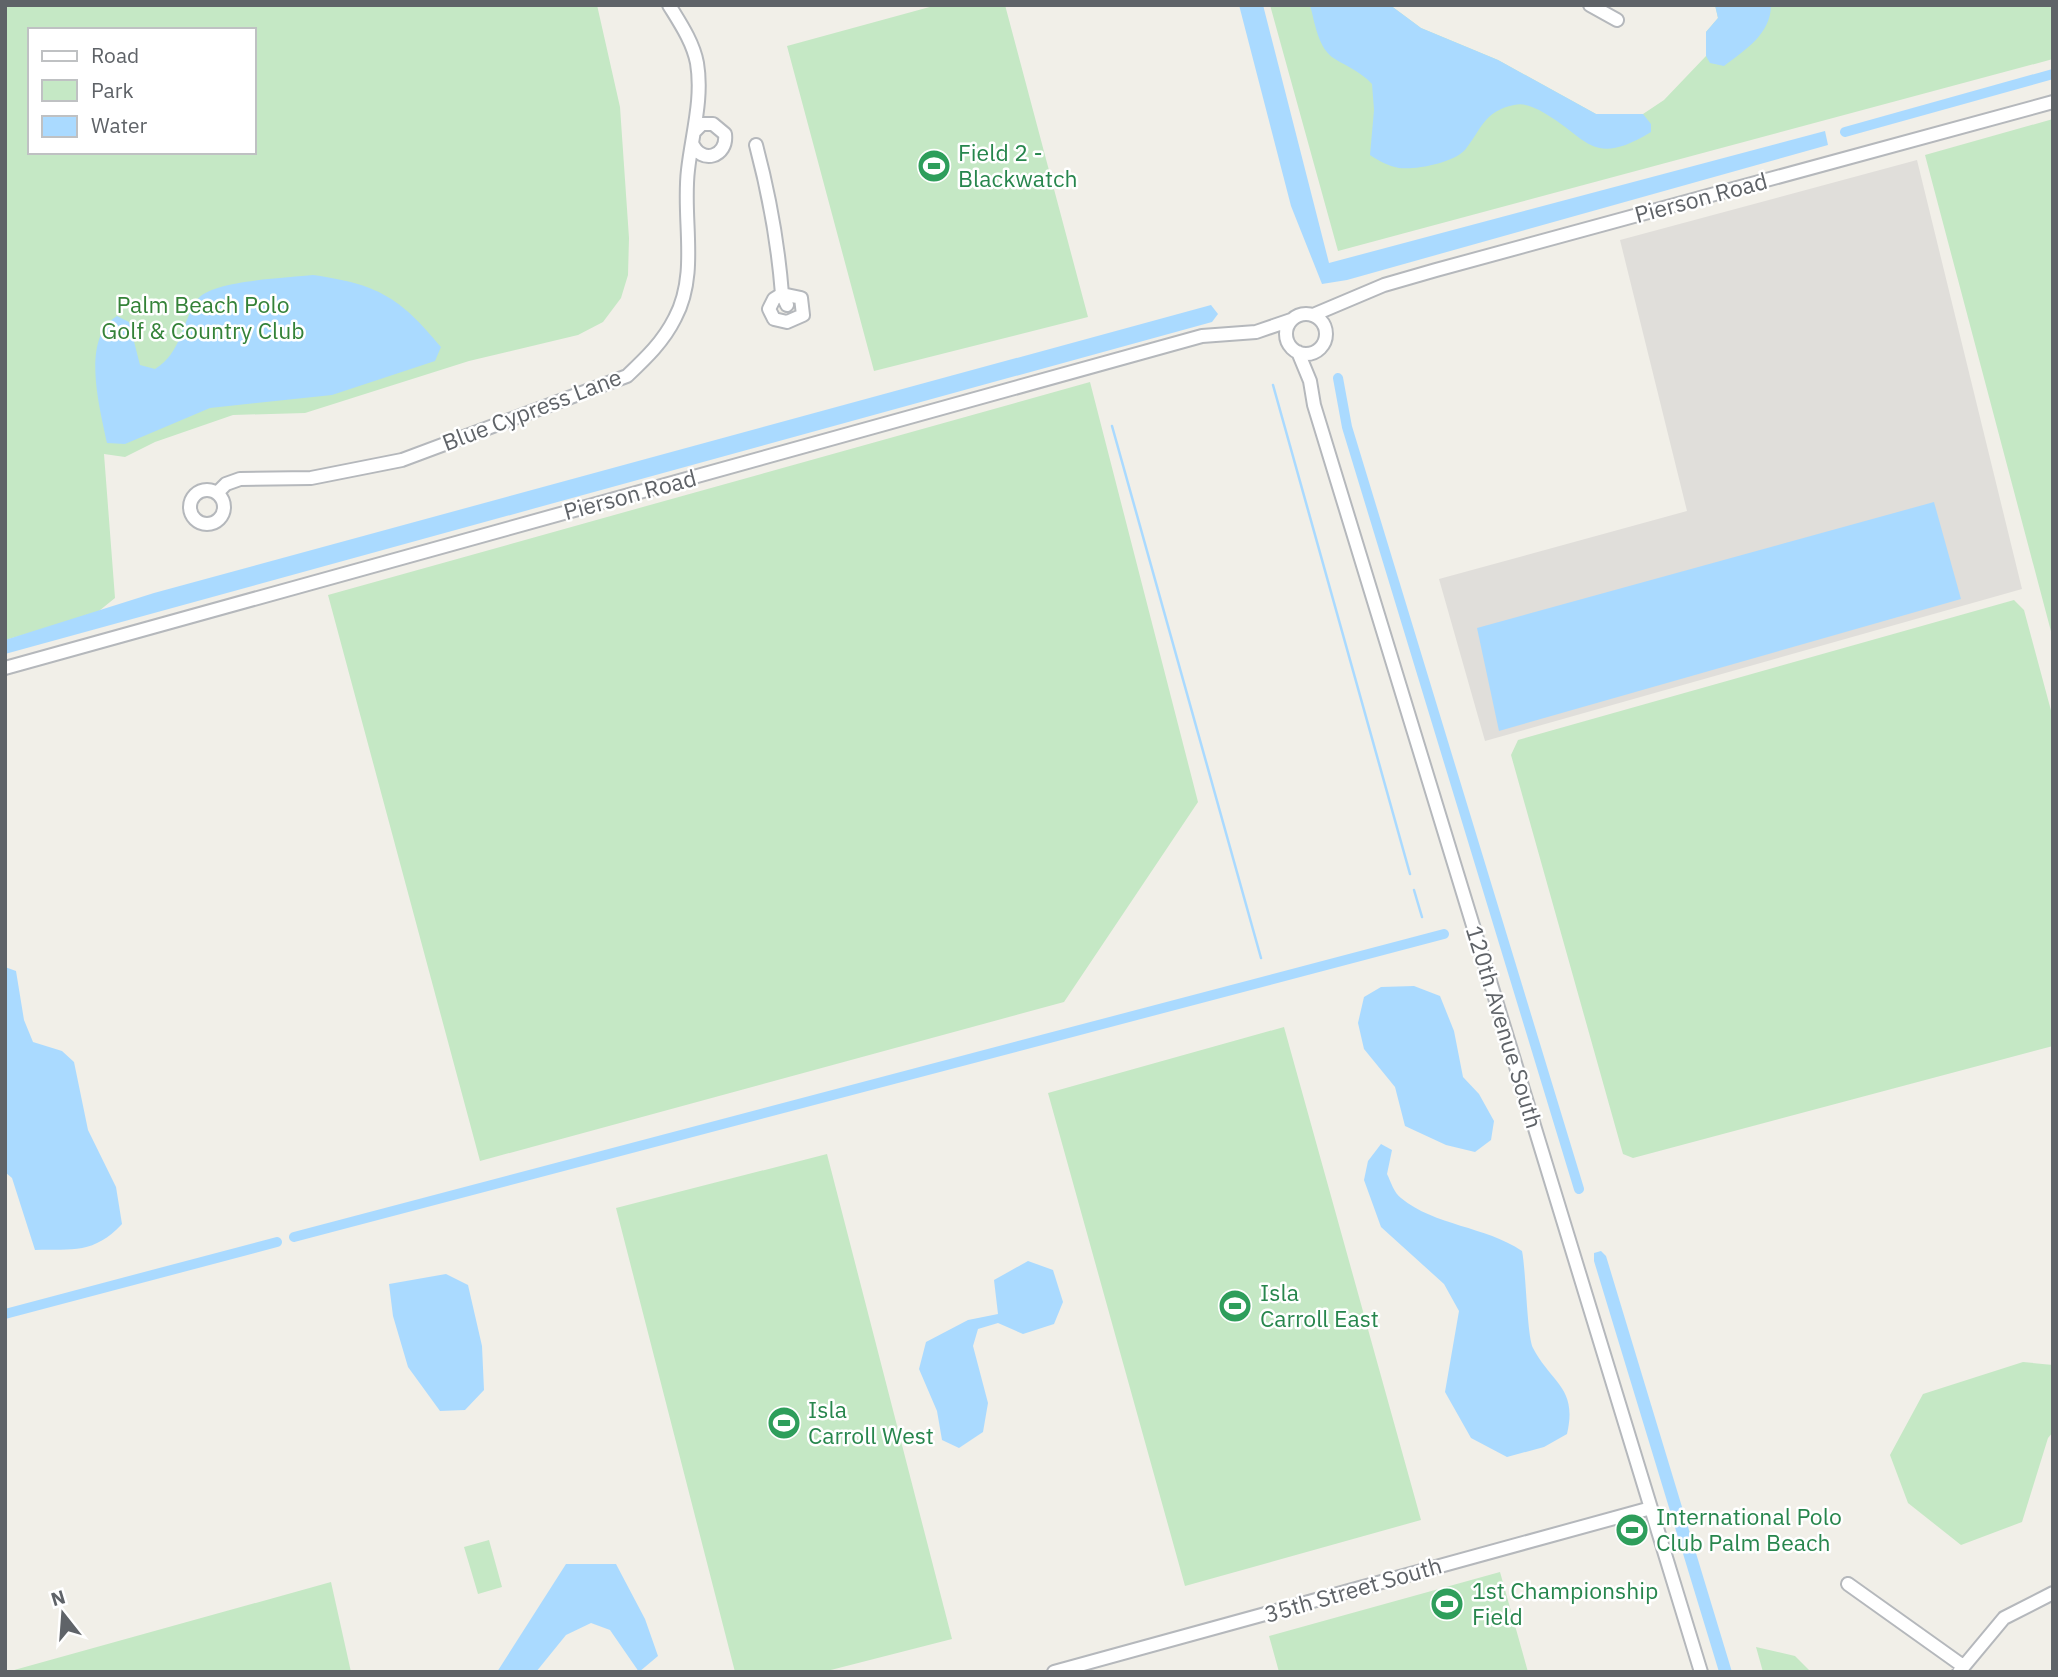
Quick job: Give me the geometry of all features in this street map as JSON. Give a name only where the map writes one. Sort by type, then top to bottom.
[{"type":"street","name":"Blue Cypress Lane","points":[[217,493],[226,484],[240,479],[311,478],[402,460],[627,376],[654,351],[676,318],[686,287],[685,207],[699,100],[696,62],[687,34],[669,5]]},
{"type":"street","points":[[1590,5],[1617,20]]},
{"type":"street","name":"Pierson Road","points":[[1313,315],[1352,301],[1384,285],[1436,270],[2053,102]]},
{"type":"street","points":[[756,145],[768,189],[785,299]]},
{"type":"street","name":"Pierson Road","points":[[1326,329],[1352,301]]},
{"type":"street","points":[[1298,315],[1313,315],[1326,329],[1325,340],[1315,352],[1298,352],[1287,342],[1285,334],[1291,320],[1298,315]]},
{"type":"street","name":"Pierson Road","points":[[5,668],[1202,336],[1256,332],[1291,320]]},
{"type":"street","name":"Pierson Road","points":[[1256,332],[1287,342]]},
{"type":"street","name":"120th Avenue South","points":[[1298,352],[1310,381],[1318,419],[1701,1672]]},
{"type":"street","name":"120th Avenue South","points":[[1310,381],[1315,352]]},
{"type":"street","name":"35th Street South","points":[[1054,1672],[1651,1508]]},
{"type":"street","points":[[1847,1584],[1961,1669],[2004,1618],[2053,1593]]},
{"type":"shaded area","points":[[1917,160],[2022,589],[1485,741],[1439,579],[1687,511],[1620,240]]},
{"type":"green space","name":"Palm Beach Polo Golf & Country Club","points":[[5,5],[597,5],[620,107],[629,238],[628,275],[621,298],[603,322],[578,335],[469,361],[305,413],[233,415],[155,442],[125,457],[104,454],[115,598],[94,615],[5,640]]},
{"type":"green space","name":"Field 2 - Blackwatch","points":[[937,5],[1005,5],[1088,317],[874,371],[787,46]]},
{"type":"green space","points":[[1270,5],[1390,5],[1421,28],[1498,60],[1596,114],[1643,114],[1664,100],[1706,56],[1706,32],[1718,18],[1715,5],[2053,5],[2053,59],[1338,251]]},
{"type":"green space","points":[[2053,119],[2053,639],[1925,155]]},
{"type":"green space","points":[[1090,382],[1198,802],[1064,1002],[480,1161],[328,595]]},
{"type":"green space","points":[[2014,600],[2024,610],[2053,718],[2053,1046],[1633,1158],[1623,1154],[1511,755],[1518,740]]},
{"type":"green space","name":"Isla Carroll East","points":[[1284,1027],[1421,1520],[1185,1586],[1048,1093]]},
{"type":"green space","name":"Isla Carroll West","points":[[827,1154],[952,1639],[823,1672],[735,1672],[616,1208]]},
{"type":"green space","points":[[2023,1362],[2053,1365],[2053,1432],[2048,1438],[2022,1522],[1961,1545],[1908,1503],[1890,1455],[1923,1394]]},
{"type":"green space","points":[[489,1540],[502,1587],[478,1594],[464,1547]]},
{"type":"green space","name":"1st Championship Field","points":[[1500,1572],[1528,1672],[1279,1672],[1269,1636]]},
{"type":"green space","points":[[331,1582],[351,1672],[7,1672]]},
{"type":"green space","points":[[1756,1647],[1795,1656],[1811,1672],[1763,1672]]},
{"type":"water","points":[[1239,5],[1263,5],[1329,263],[1825,131],[1828,145],[1347,280],[1322,284],[1291,206]]},
{"type":"water","points":[[1310,5],[1390,5],[1421,28],[1498,60],[1596,114],[1643,114],[1651,124],[1651,132],[1631,143],[1615,148],[1602,148],[1580,139],[1539,110],[1518,104],[1496,112],[1484,122],[1465,150],[1452,159],[1415,168],[1387,165],[1370,155],[1374,110],[1372,84],[1329,55],[1318,35]]},
{"type":"water","points":[[1715,5],[1771,5],[1767,25],[1762,33],[1724,66],[1710,63],[1706,56],[1706,32],[1718,18]]},
{"type":"water","points":[[313,275],[354,283],[386,296],[399,305],[413,316],[441,347],[435,361],[332,395],[210,408],[125,444],[107,443],[97,393],[96,357],[99,340],[106,326],[117,316],[129,322],[140,365],[155,369],[171,354],[197,300],[205,293],[233,284]]},
{"type":"water","points":[[1211,305],[1218,314],[1212,322],[5,654],[5,640],[154,593]]},
{"type":"water","points":[[1934,502],[1961,599],[1499,731],[1477,628]]},
{"type":"water","points":[[5,967],[16,971],[24,1020],[33,1042],[62,1051],[74,1062],[88,1130],[116,1187],[122,1224],[102,1241],[82,1248],[35,1250],[12,1178],[5,1172]]},
{"type":"water","points":[[1414,986],[1440,996],[1454,1031],[1463,1077],[1479,1094],[1494,1121],[1491,1140],[1475,1152],[1446,1145],[1405,1126],[1395,1087],[1364,1049],[1358,1023],[1364,997],[1381,987]]},
{"type":"water","points":[[1381,1144],[1392,1150],[1387,1174],[1401,1198],[1429,1215],[1492,1236],[1522,1251],[1531,1341],[1540,1360],[1566,1395],[1569,1406],[1567,1434],[1544,1447],[1507,1457],[1471,1438],[1445,1392],[1459,1311],[1444,1284],[1381,1227],[1364,1180],[1368,1161]]},
{"type":"water","points":[[1601,1251],[1606,1256],[1732,1672],[1719,1672],[1594,1261],[1594,1253]]},
{"type":"water","points":[[1028,1261],[1053,1270],[1063,1302],[1054,1324],[1023,1334],[998,1323],[978,1329],[973,1346],[988,1403],[983,1432],[959,1448],[942,1440],[937,1411],[919,1369],[926,1342],[968,1320],[998,1314],[994,1280]]},
{"type":"water","points":[[446,1274],[468,1285],[482,1346],[484,1390],[465,1410],[440,1411],[408,1367],[393,1316],[389,1284]]},
{"type":"water","points":[[566,1564],[616,1564],[645,1619],[658,1656],[639,1672],[610,1630],[591,1623],[566,1635],[536,1672],[497,1672]]},
{"type":"waterway","points":[[1845,132],[2053,74]]},
{"type":"waterway","points":[[1338,378],[1347,427],[1579,1189]]},
{"type":"waterway","points":[[1273,385],[1410,874]]},
{"type":"waterway","points":[[1112,426],[1261,958]]},
{"type":"waterway","points":[[1414,890],[1422,917]]},
{"type":"waterway","points":[[294,1237],[1444,934]]},
{"type":"waterway","points":[[5,1314],[277,1242]]},
{"type":"place","name":"Field 2 - Blackwatch","points":[[934,166]]},
{"type":"place","name":"Isla Carroll East","points":[[1235,1306]]},
{"type":"place","name":"Isla Carroll West","points":[[784,1423]]},
{"type":"place","name":"International Polo Club Palm Beach","points":[[1632,1530]]},
{"type":"place","name":"1st Championship Field","points":[[1447,1604]]}]
